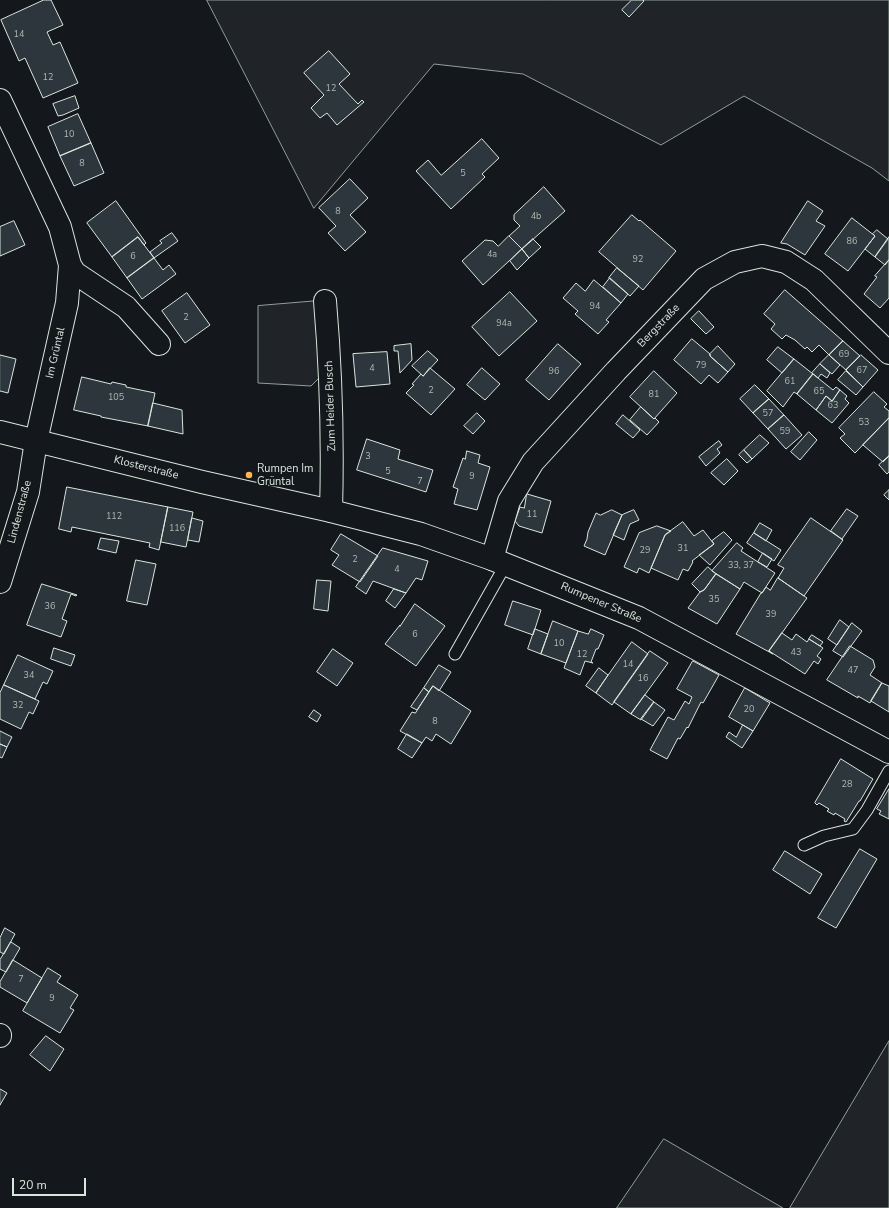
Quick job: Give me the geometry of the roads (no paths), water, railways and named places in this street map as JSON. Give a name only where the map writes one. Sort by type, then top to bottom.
[{"type":"street","name":"Im Grüntal","points":[[0,100],[60,227],[70,264],[75,273],[126,307],[159,344]]},
{"type":"street","name":"Bergstraße","points":[[499,562],[509,501],[532,462],[704,279],[735,262],[762,256],[786,262],[814,280],[889,353]]},
{"type":"street","name":"Im Grüntal","points":[[36,441],[67,303],[70,264]]},
{"type":"street","name":"Zum Heider Busch","points":[[325,301],[331,382],[331,511]]},
{"type":"street","name":"Klosterstraße","points":[[0,432],[293,503]]},
{"type":"street","name":"Lindenstraße","points":[[0,582],[28,492],[36,441]]},
{"type":"street","name":"Rumpener Straße","points":[[293,503],[421,534],[499,562],[639,618],[889,752]]},
{"type":"lane","points":[[455,654],[499,562]]},
{"type":"lane","points":[[804,844],[824,836],[853,829],[867,810],[889,771]]},
{"type":"place","name":"Rumpen Im Grüntal","points":[[249,475]]}]
